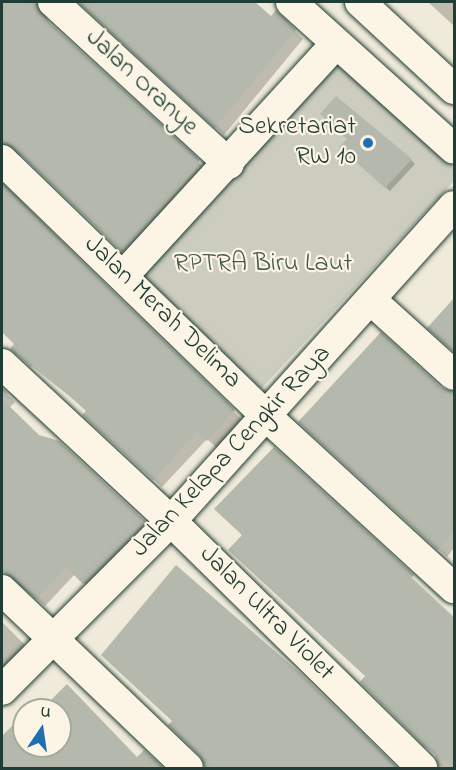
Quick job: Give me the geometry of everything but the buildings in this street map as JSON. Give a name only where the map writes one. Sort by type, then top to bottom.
[{"type":"street","name":"Jalan Oranye","points":[[53,2],[229,164]]},
{"type":"street","points":[[291,2],[454,149]]},
{"type":"street","points":[[360,2],[454,89]]},
{"type":"street","points":[[124,274],[229,164],[336,44]]},
{"type":"street","name":"Jalan Merah Delima","points":[[2,160],[124,274],[266,416],[454,588]]},
{"type":"street","name":"Jalan Kelapa Cengkir Raya","points":[[2,690],[56,641],[171,521],[372,301],[454,206]]},
{"type":"street","points":[[372,301],[454,375]]},
{"type":"street","name":"Jalan Ultra Violet","points":[[2,364],[171,521],[422,768]]},
{"type":"street","points":[[2,590],[188,768]]},
{"type":"green space","name":"RPTRA Biru Laut","points":[[340,62],[454,168],[454,181],[261,389],[140,274]]},
{"type":"place","name":"Sekretariat RW 10","points":[[368,143]]}]
